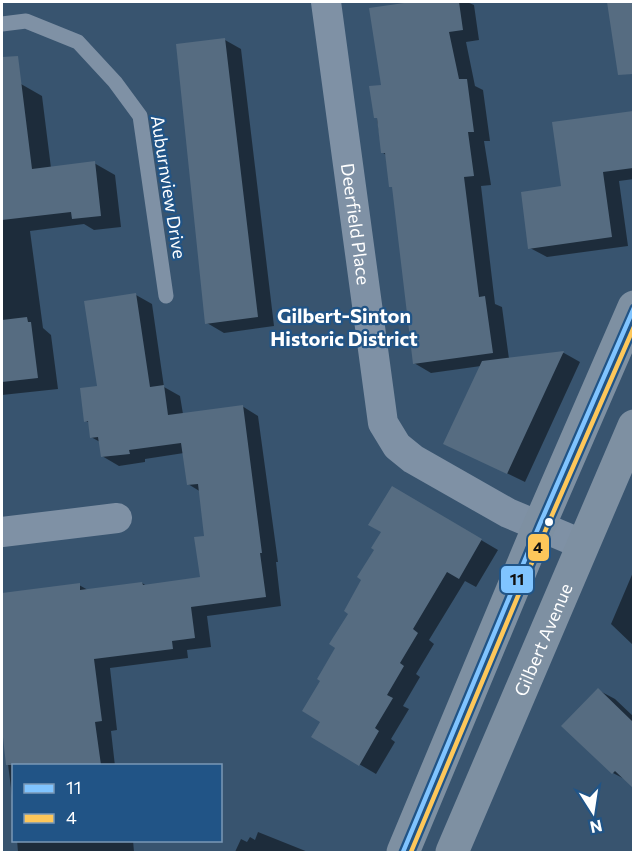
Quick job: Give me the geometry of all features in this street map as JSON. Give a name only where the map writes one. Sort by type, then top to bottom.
[{"type":"main road","points":[[403,852],[633,307]]},
{"type":"main road","name":"Gilbert Avenue","points":[[452,852],[633,426]]},
{"type":"street","name":"Deerfield Place","points":[[326,2],[383,423],[397,446],[413,459],[508,513],[584,545]]},
{"type":"street","points":[[2,532],[117,518]]},
{"type":"lane","name":"Auburnview Drive","points":[[2,24],[26,21],[78,42],[115,82],[140,116],[166,296]]},
{"type":"building","points":[[411,2],[459,2],[463,30],[449,32],[459,79],[467,79],[474,132],[468,132],[474,176],[464,177],[479,297],[485,296],[493,353],[413,364],[392,187],[389,187],[385,153],[381,153],[377,118],[374,118],[369,86],[381,85],[369,8]]},
{"type":"building","points":[[607,2],[633,2],[633,74],[618,75]]},
{"type":"building","points":[[225,38],[258,317],[205,324],[176,44]]},
{"type":"building","points":[[18,56],[32,169],[95,161],[101,216],[72,219],[71,212],[2,220],[2,57]]},
{"type":"building","points":[[633,111],[633,168],[603,172],[612,237],[528,249],[521,192],[561,186],[552,122]]},
{"type":"building","points":[[136,293],[150,387],[164,385],[168,415],[243,405],[266,597],[191,607],[195,638],[172,641],[173,649],[94,659],[102,721],[95,722],[101,764],[6,765],[2,728],[2,593],[80,583],[80,590],[142,582],[143,585],[200,577],[194,537],[204,536],[198,484],[187,485],[181,443],[129,450],[130,454],[101,457],[98,437],[90,438],[88,421],[84,422],[80,388],[97,386],[84,301]]},
{"type":"building","points":[[27,317],[28,322],[31,322],[38,378],[2,382],[2,320]]},
{"type":"building","points":[[564,351],[507,474],[443,444],[482,361]]},
{"type":"building","points":[[392,486],[482,539],[459,579],[447,572],[413,629],[418,633],[400,663],[404,666],[387,695],[393,698],[375,728],[379,731],[359,766],[311,737],[320,722],[302,711],[320,681],[317,679],[335,648],[329,644],[348,614],[344,611],[361,580],[357,577],[374,550],[371,548],[381,532],[368,525]]},
{"type":"building","points":[[598,688],[633,722],[633,788],[615,771],[612,774],[561,726]]},
{"type":"transit line","name":"11","points":[[403,852],[539,526],[634,308]]},
{"type":"transit line","name":"4","points":[[411,852],[546,529],[634,327]]},
{"type":"district","name":"Gilbert-Sinton Historic District","points":[[344,326]]}]
